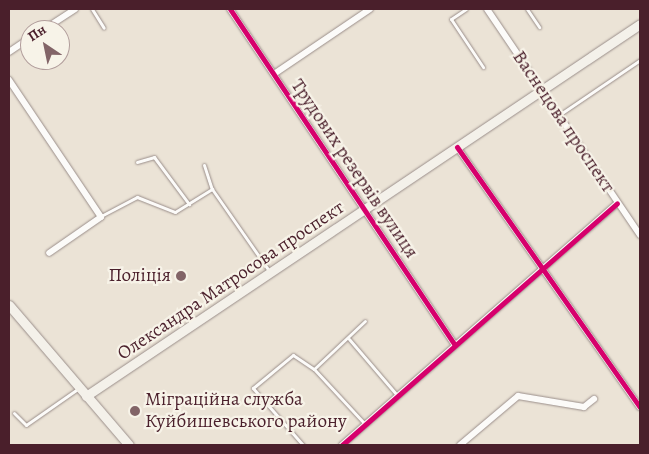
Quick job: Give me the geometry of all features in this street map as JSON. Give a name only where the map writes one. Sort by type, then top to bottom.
[{"type":"main road","name":"Олександра Матросова проспект","points":[[86,396],[640,24]]},
{"type":"main road","points":[[9,305],[80,388],[124,444]]},
{"type":"street","points":[[58,20],[75,9]]},
{"type":"street","name":"Трудових резервів вулиця","points":[[230,9],[455,345]]},
{"type":"street","points":[[274,74],[370,9]]},
{"type":"street","name":"Васнецова проспект","points":[[488,9],[640,235]]},
{"type":"street","points":[[9,52],[20,45]]},
{"type":"street","points":[[9,80],[101,217],[49,253]]},
{"type":"street","points":[[457,147],[540,269],[640,407]]},
{"type":"street","points":[[342,445],[617,203]]},
{"type":"street","points":[[462,444],[518,396],[584,407],[594,399]]},
{"type":"lane","points":[[92,9],[104,28]]},
{"type":"lane","points":[[466,9],[451,19],[482,67]]},
{"type":"lane","points":[[527,9],[540,27]]},
{"type":"lane","points":[[558,115],[640,60]]},
{"type":"lane","points":[[137,162],[154,157],[189,204]]},
{"type":"lane","points":[[204,166],[212,189],[270,273]]},
{"type":"lane","points":[[101,217],[137,197],[170,212],[189,204],[212,189]]},
{"type":"lane","points":[[314,369],[365,321]]},
{"type":"lane","points":[[349,338],[398,396]]},
{"type":"lane","points":[[303,445],[253,388],[294,355],[314,369],[366,425]]},
{"type":"lane","points":[[14,413],[26,425],[80,388]]},
{"type":"cycle path","points":[[230,9],[455,345]]},
{"type":"cycle path","points":[[457,147],[640,407]]},
{"type":"cycle path","points":[[342,445],[617,203]]},
{"type":"place","name":"Поліція","points":[[181,276]]},
{"type":"place","name":"Міграційна служба Куйбишевського району","points":[[135,411]]}]
